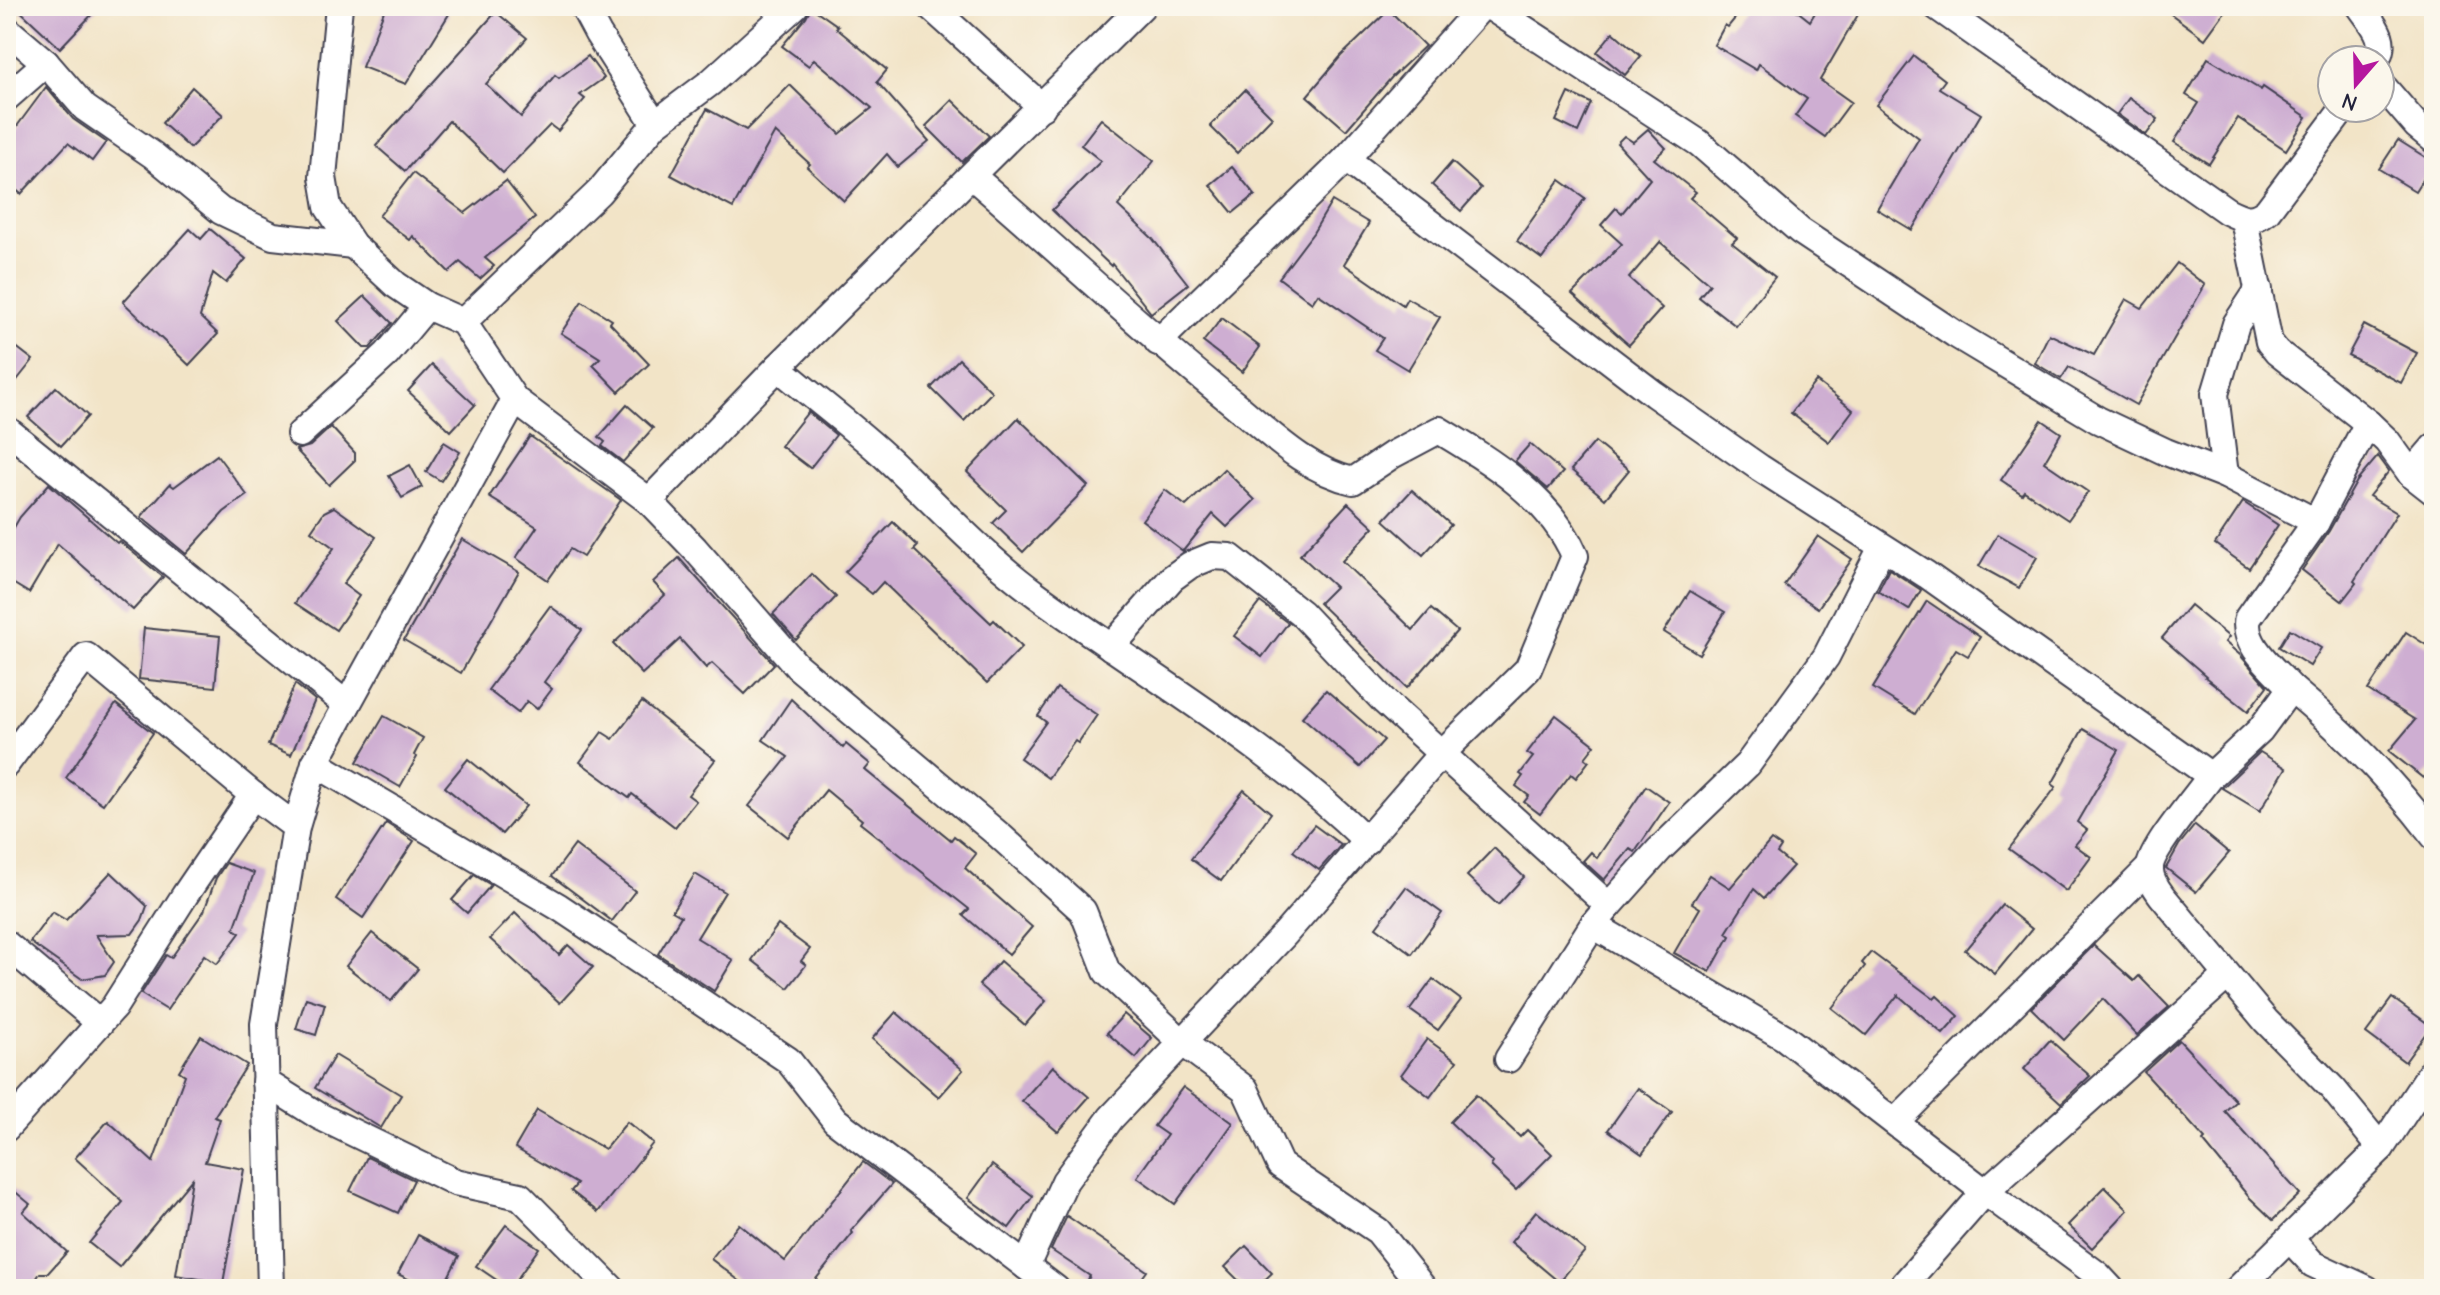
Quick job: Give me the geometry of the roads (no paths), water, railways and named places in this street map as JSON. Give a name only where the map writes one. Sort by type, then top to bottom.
[{"type":"street","points":[[339,6],[323,177],[328,207],[353,245],[396,285],[427,306],[463,322],[515,400],[649,501],[797,666],[1000,836],[1083,911],[1107,972],[1182,1042],[1245,1089],[1280,1165],[1378,1231],[1424,1289]]},
{"type":"street","points":[[583,6],[655,124]]},
{"type":"street","points":[[463,322],[599,192],[655,124],[711,82],[795,6]]},
{"type":"street","points":[[930,6],[1042,107]]},
{"type":"street","points":[[649,501],[778,367],[1142,6]]},
{"type":"street","points":[[1158,342],[1346,159],[1482,6]]},
{"type":"street","points":[[1489,6],[1699,143],[1800,231],[1955,334],[2098,420],[2225,475],[2316,522]]},
{"type":"street","points":[[1936,6],[2005,53],[2045,85],[2244,220],[2258,218],[2267,211],[2332,124]]},
{"type":"street","points":[[2360,6],[2382,37],[2382,44]]},
{"type":"street","points":[[6,29],[46,63],[85,108],[153,155],[221,211],[273,236],[353,245]]},
{"type":"street","points":[[6,98],[46,63]]},
{"type":"street","points":[[2396,102],[2434,140]]},
{"type":"street","points":[[1346,159],[1654,394],[1882,547],[2211,776]]},
{"type":"street","points":[[972,176],[1061,252],[1158,342],[1317,469],[1353,481],[1392,455],[1439,430],[1494,464],[1553,516],[1575,556],[1528,669],[1442,753],[1285,934],[1111,1118],[1065,1181],[1026,1266]]},
{"type":"street","points":[[2244,220],[2269,342],[2277,352],[2368,423],[2387,441],[2411,474],[2434,492]]},
{"type":"street","points":[[2225,475],[2215,394],[2236,324],[2259,289]]},
{"type":"street","points":[[300,434],[387,354],[427,306]]},
{"type":"street","points":[[778,367],[887,458],[1034,593],[1208,711],[1272,759],[1367,841]]},
{"type":"street","points":[[271,1289],[264,1024],[296,827],[315,763],[515,400]]},
{"type":"street","points":[[2368,423],[2316,522],[2248,618],[2245,629],[2249,639],[2291,688],[2371,763],[2434,836]]},
{"type":"street","points":[[6,429],[347,705]]},
{"type":"street","points":[[2411,474],[2434,447]]},
{"type":"street","points":[[1508,1059],[1601,916],[1659,850],[1748,764],[1826,657],[1882,547]]},
{"type":"street","points":[[1111,647],[1172,578],[1190,565],[1212,556],[1230,557],[1301,613],[1385,702],[1442,753],[1601,916],[1784,1037],[2098,1275],[2111,1289]]},
{"type":"street","points":[[6,764],[86,656],[296,827]]},
{"type":"street","points":[[1896,1121],[2150,867],[2156,850],[2211,776],[2260,730],[2291,688]]},
{"type":"street","points":[[315,763],[559,907],[788,1060],[835,1120],[1056,1289]]},
{"type":"street","points":[[6,1128],[114,1007],[253,795]]},
{"type":"street","points":[[2150,867],[2152,881],[2162,896],[2227,976],[2333,1089],[2381,1148]]},
{"type":"street","points":[[6,944],[100,1023]]},
{"type":"street","points":[[1900,1289],[1985,1192],[2227,976]]},
{"type":"street","points":[[2238,1289],[2381,1148],[2434,1068]]},
{"type":"street","points":[[265,1082],[319,1116],[455,1182],[520,1196],[602,1285]]},
{"type":"street","points":[[2290,1239],[2313,1264],[2367,1289]]}]
